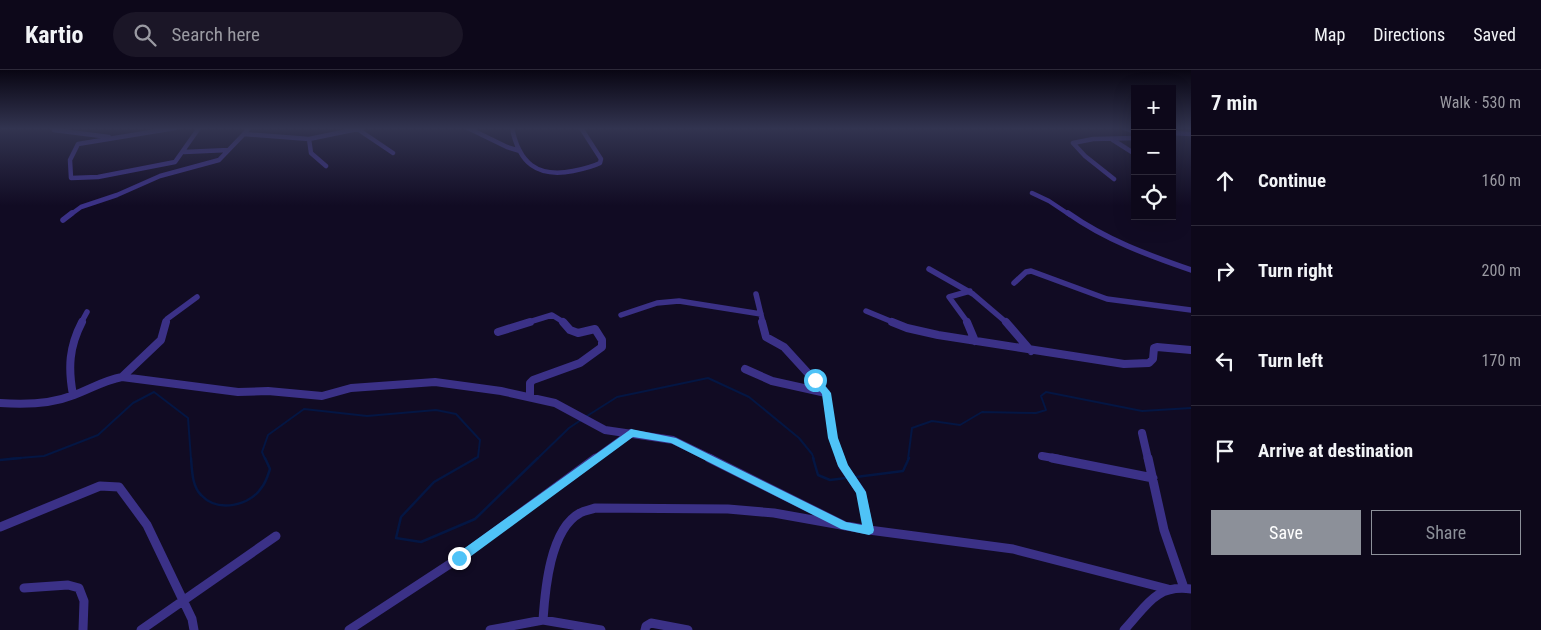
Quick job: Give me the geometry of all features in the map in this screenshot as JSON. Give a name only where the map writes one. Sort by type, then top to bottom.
[{"type":"street","points":[[71,154],[69,160],[71,178],[98,177],[171,163],[182,154]]},
{"type":"street","points":[[63,220],[81,207],[117,195],[160,176],[219,160],[224,154]]},
{"type":"street","points":[[313,154],[326,166]]},
{"type":"street","points":[[522,154],[531,168],[556,175],[597,165],[601,159],[598,154]]},
{"type":"street","points":[[1082,154],[1114,179]]},
{"type":"street","points":[[1032,194],[1044,198],[1094,230],[1125,246],[1191,270]]},
{"type":"street","points":[[929,269],[970,291],[1009,322],[1030,351]]},
{"type":"street","points":[[1014,283],[1026,272],[1031,271],[1107,299],[1191,310]]},
{"type":"street","points":[[970,291],[949,297],[967,321],[975,341]]},
{"type":"street","points":[[756,294],[766,336],[784,347],[826,393],[833,438],[843,466],[861,492],[869,530]]},
{"type":"street","points":[[122,377],[162,340],[168,319],[197,297]]},
{"type":"street","points":[[620,315],[657,303],[670,301],[688,302],[761,314]]},
{"type":"street","points":[[866,310],[907,328],[1030,351],[1124,364],[1149,363],[1153,359],[1154,348],[1158,347],[1191,350]]},
{"type":"street","points":[[73,395],[69,358],[74,335],[87,312]]},
{"type":"street","points":[[498,332],[552,315],[558,316],[563,320],[574,334],[583,334],[595,329],[600,334],[602,347],[598,352],[578,363],[534,380],[530,384],[530,396]]},
{"type":"street","points":[[745,370],[772,380],[826,393]]},
{"type":"street","points":[[0,403],[33,404],[73,395],[110,379],[122,377],[238,392],[268,391],[322,396],[351,388],[435,382],[530,396],[576,413],[601,428],[673,440],[845,526]]},
{"type":"street","points":[[349,630],[459,558],[631,433]]},
{"type":"street","points":[[543,620],[545,585],[561,535],[577,514],[595,508],[728,509],[774,513],[869,530],[1013,549],[1168,589],[1188,589],[1164,530],[1142,433]]},
{"type":"street","points":[[1042,456],[1153,478]]},
{"type":"street","points":[[0,527],[100,486],[119,486],[147,525],[192,619],[194,630]]},
{"type":"street","points":[[141,630],[276,536]]},
{"type":"street","points":[[24,588],[68,585],[80,588],[84,601],[83,630]]},
{"type":"street","points":[[1124,630],[1160,593],[1168,589]]},
{"type":"street","points":[[490,630],[543,620],[601,630]]},
{"type":"street","points":[[645,630],[646,626],[652,624],[688,630]]},
{"type":"waterway","points":[[587,416],[617,397],[708,378],[749,397],[799,438],[814,459]]},
{"type":"waterway","points":[[7,459],[44,456],[98,435],[133,403],[154,392],[188,418],[191,459]]},
{"type":"waterway","points":[[908,459],[912,428],[932,421],[960,425],[982,412],[1036,413],[1046,410],[1041,396],[1046,392],[1142,411],[1191,408]]},
{"type":"waterway","points":[[265,459],[262,452],[268,435],[304,409],[367,416],[436,410],[456,414],[480,440],[478,457],[476,458]]},
{"type":"waterway","points":[[537,459],[569,428],[581,420]]},
{"type":"waterway","points":[[0,460],[21,458]]},
{"type":"waterway","points":[[191,458],[193,478],[198,491],[208,501],[225,505],[242,503],[257,494],[265,483],[270,469],[265,458]]},
{"type":"waterway","points":[[476,458],[434,482],[401,517],[396,538],[421,542],[475,519],[538,458]]},
{"type":"waterway","points":[[813,458],[818,475],[830,480],[846,478]]},
{"type":"waterway","points":[[856,477],[903,471],[909,458]]},
{"type":"route","points":[[459,558],[631,433],[673,440],[845,526],[869,530],[861,492],[843,466],[833,438],[826,393],[815,380]]}]
